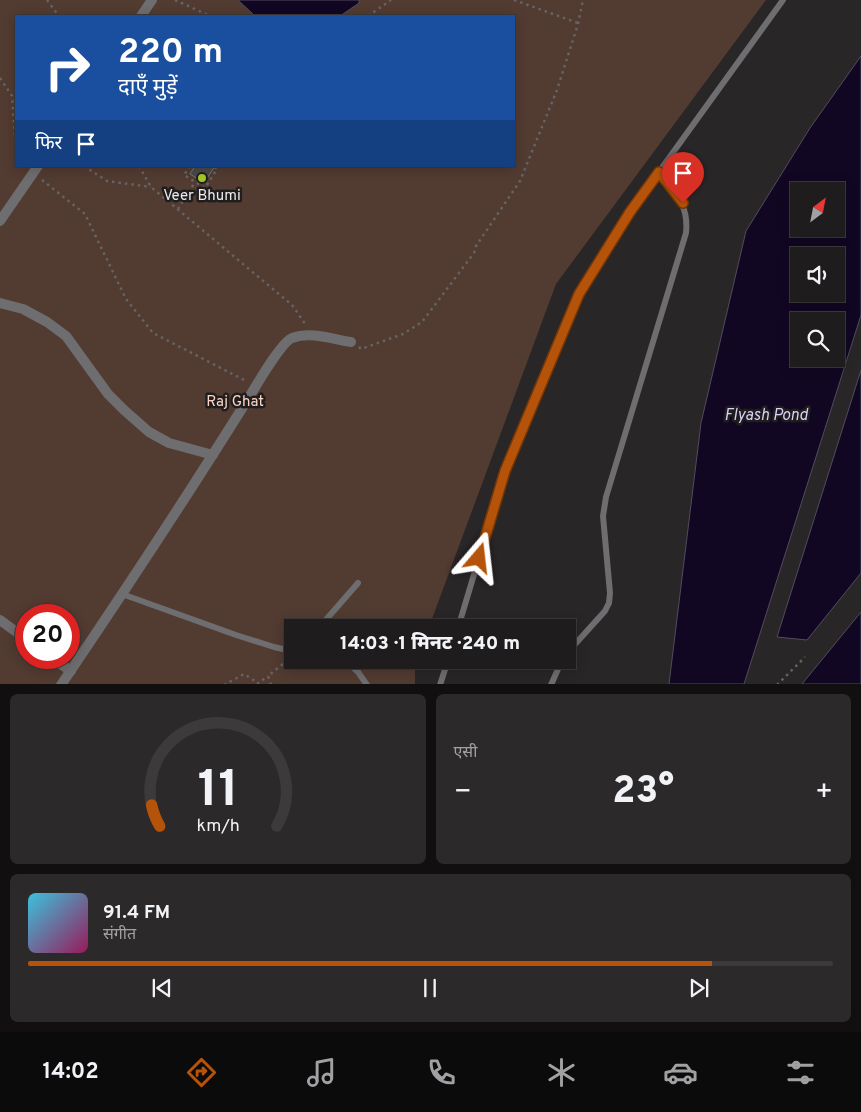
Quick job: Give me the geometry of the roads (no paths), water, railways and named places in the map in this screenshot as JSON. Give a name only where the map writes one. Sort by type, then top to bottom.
[{"type":"street","points":[[142,15],[152,0]]},
{"type":"street","points":[[0,221],[35,170]]},
{"type":"street","points":[[0,303],[23,309],[47,322],[66,336],[108,394],[149,432],[169,443],[213,455]]},
{"type":"street","points":[[61,684],[213,455],[273,359],[290,339],[312,334],[351,342]]},
{"type":"street","points":[[0,620],[15,631]]},
{"type":"lane","points":[[461,619],[505,471],[579,294],[630,212],[783,0]]},
{"type":"lane","points":[[576,643],[605,612],[609,603],[610,592],[603,516],[606,497],[686,233],[686,215],[683,203],[659,172]]},
{"type":"lane","points":[[327,619],[358,583]]},
{"type":"lane","points":[[122,594],[255,641],[284,649]]},
{"type":"lane","points":[[355,669],[367,684]]},
{"type":"lane","points":[[440,684],[445,669]]},
{"type":"lane","points":[[551,684],[558,669]]},
{"type":"water","points":[[238,0],[359,0],[359,3],[341,15],[254,15]]},
{"type":"water","name":"Flyash Pond","points":[[861,56],[861,315],[845,365],[845,312],[790,312],[790,367],[845,367],[744,684],[669,684],[701,423],[746,231],[810,128]]},
{"type":"water","name":"Flyash Pond","points":[[861,370],[861,573],[807,640],[777,637]]},
{"type":"water","points":[[861,612],[861,684],[802,684]]},
{"type":"place","name":"Veer Bhumi","points":[[202,178]]},
{"type":"park label","name":"Raj Ghat","points":[[235,401]]}]
